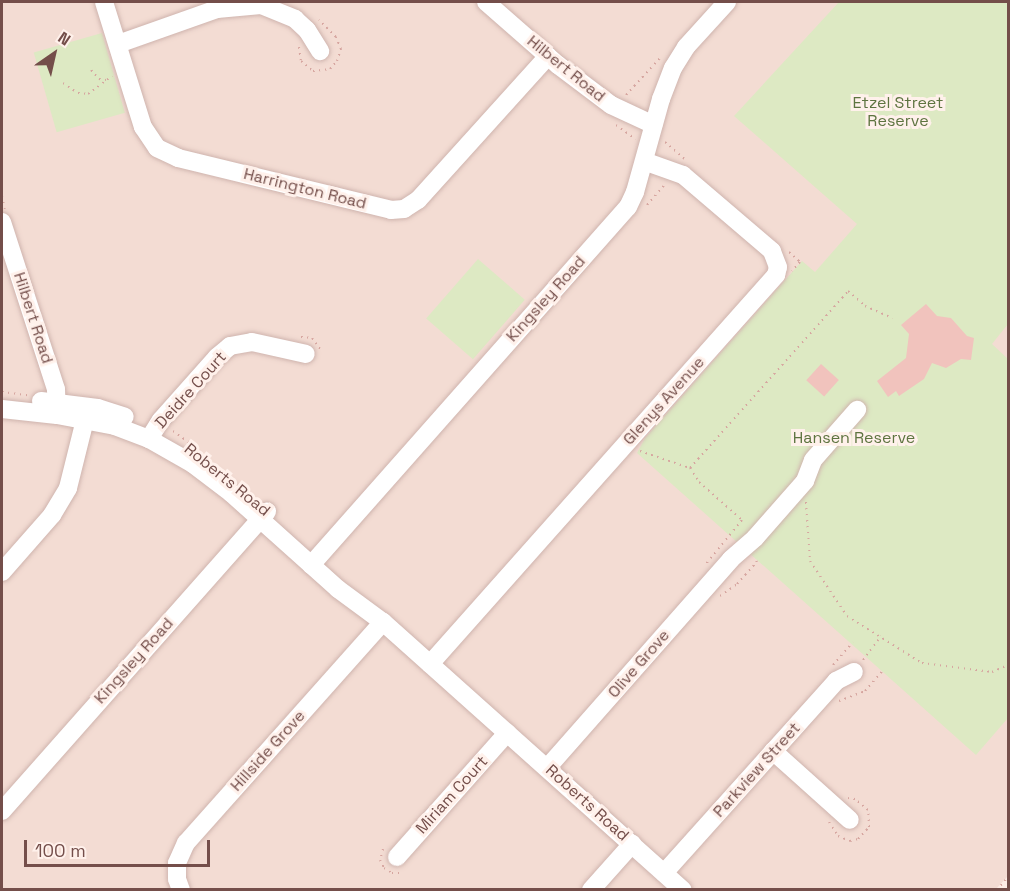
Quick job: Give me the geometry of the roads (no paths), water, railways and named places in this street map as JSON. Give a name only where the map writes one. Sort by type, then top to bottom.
[{"type":"street","name":"Harrington Road","points":[[104,2],[146,135],[164,153],[390,210],[404,209],[418,201],[548,57]]},
{"type":"street","name":"Hilbert Road","points":[[486,2],[548,57],[618,109],[654,125]]},
{"type":"street","name":"Kingsley Road","points":[[314,561],[628,207],[635,192],[673,68],[686,47],[727,2]]},
{"type":"street","points":[[118,44],[218,9],[261,5],[295,19],[307,30],[320,51]]},
{"type":"street","name":"Glenys Avenue","points":[[430,664],[776,275],[777,259],[772,251],[683,175],[644,161]]},
{"type":"street","name":"Hilbert Road","points":[[2,222],[53,380],[57,408]]},
{"type":"street","name":"Deidre Court","points":[[158,431],[217,357],[230,346],[252,342],[308,349]]},
{"type":"street","name":"Roberts Road","points":[[2,397],[87,413],[115,426],[158,431],[193,464],[263,515],[683,890]]},
{"type":"street","name":"Roberts Road","points":[[2,409],[57,408]]},
{"type":"street","name":"Olive Grove","points":[[547,768],[731,559],[756,538],[805,481],[813,460],[857,410]]},
{"type":"street","points":[[2,572],[52,515],[63,498],[68,488],[87,413]]},
{"type":"street","name":"Kingsley Road","points":[[2,811],[263,515]]},
{"type":"street","name":"Hillside Grove","points":[[181,890],[177,879],[177,863],[186,843],[382,622]]},
{"type":"street","name":"Parkview Street","points":[[664,873],[836,681],[854,672]]},
{"type":"street","name":"Miriam Court","points":[[397,857],[507,733]]},
{"type":"street","points":[[773,752],[850,820]]},
{"type":"street","points":[[591,890],[632,844]]},
{"type":"park label","name":"Etzel Street Reserve","points":[[898,112]]},
{"type":"park label","name":"Hansen Reserve","points":[[854,438]]}]
